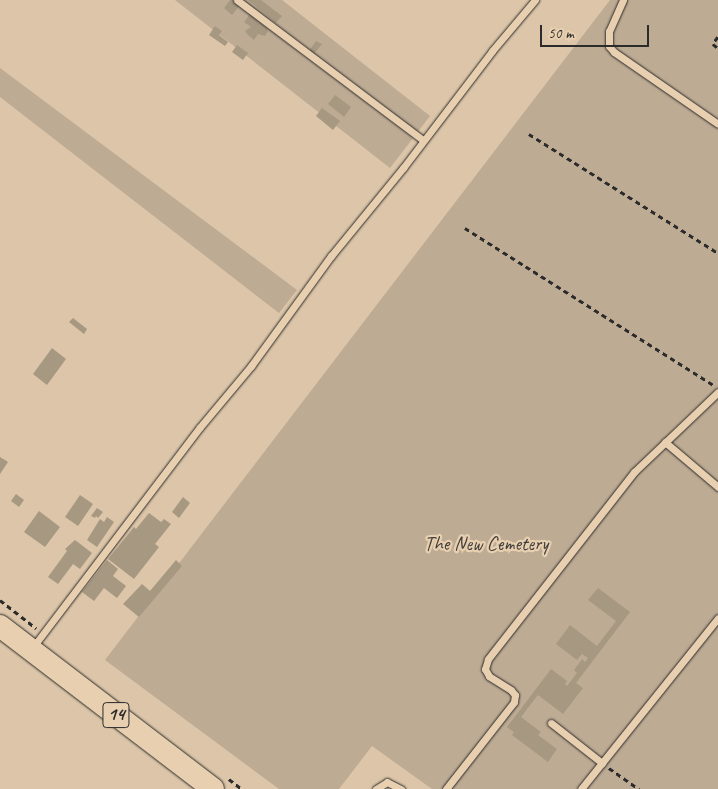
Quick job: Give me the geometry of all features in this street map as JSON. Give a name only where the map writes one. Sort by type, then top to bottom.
[{"type":"main road","name":"14","points":[[0,626],[213,789]]},
{"type":"lane","points":[[237,0],[423,140]]},
{"type":"lane","points":[[31,650],[200,427],[252,366],[331,256],[492,50],[535,0]]},
{"type":"lane","points":[[623,0],[609,31],[609,46],[614,52],[718,124]]},
{"type":"lane","points":[[446,789],[514,702],[515,695],[512,690],[489,676],[485,668],[488,660],[634,472],[718,390]]},
{"type":"lane","points":[[665,442],[718,487]]},
{"type":"lane","points":[[581,789],[718,618]]},
{"type":"lane","points":[[551,723],[602,763]]},
{"type":"lane","points":[[376,789],[381,784],[390,782],[401,789]]},
{"type":"path","points":[[717,39],[713,44],[718,48]]},
{"type":"path","points":[[529,134],[718,253]]},
{"type":"path","points":[[465,228],[718,390]]},
{"type":"path","points":[[602,763],[639,789]]},
{"type":"green space","points":[[175,0],[282,0],[430,116],[390,168]]},
{"type":"green space","name":"The New Cemetery","points":[[610,0],[718,0],[718,789],[432,789],[372,746],[339,789],[279,789],[105,660]]},
{"type":"green space","points":[[0,68],[297,290],[279,313],[0,97]]},
{"type":"building","points":[[230,0],[235,0],[240,5],[232,15],[224,8]]},
{"type":"building","points":[[248,0],[261,0],[282,16],[276,23]]},
{"type":"building","points":[[250,14],[267,28],[268,31],[265,36],[258,34],[254,40],[245,31],[251,27],[244,22]]},
{"type":"building","points":[[215,26],[222,31],[219,35],[228,42],[225,46],[209,35]]},
{"type":"building","points":[[316,41],[322,44],[314,54],[309,51]]},
{"type":"building","points":[[237,45],[248,53],[243,60],[232,52]]},
{"type":"building","points":[[335,95],[351,107],[344,117],[328,104]]},
{"type":"building","points":[[322,108],[340,121],[333,130],[316,116]]},
{"type":"building","points":[[73,318],[87,329],[84,334],[69,322]]},
{"type":"building","points":[[52,348],[66,359],[47,385],[33,374]]},
{"type":"building","points":[[0,457],[8,462],[0,474]]},
{"type":"building","points":[[16,494],[24,500],[19,507],[11,501]]},
{"type":"building","points":[[80,495],[93,504],[78,526],[65,517]]},
{"type":"building","points":[[183,497],[190,503],[179,518],[172,512]]},
{"type":"building","points":[[97,508],[103,512],[98,518],[96,516],[95,518],[91,516]]},
{"type":"building","points":[[39,511],[60,527],[45,547],[24,532]]},
{"type":"building","points":[[149,513],[161,522],[164,519],[171,524],[155,544],[159,547],[134,579],[108,559],[134,527],[136,529]]},
{"type":"building","points":[[107,517],[114,522],[97,547],[87,540],[100,519],[104,522]]},
{"type":"building","points":[[75,540],[92,553],[80,569],[73,564],[58,584],[48,577],[67,551],[65,549]]},
{"type":"building","points":[[107,560],[118,569],[113,576],[126,586],[117,598],[104,588],[94,601],[82,592]]},
{"type":"building","points":[[176,560],[182,566],[139,617],[123,604],[142,584],[150,591]]},
{"type":"building","points":[[598,588],[630,612],[576,683],[583,688],[563,714],[538,695],[521,717],[541,732],[538,735],[557,749],[548,762],[512,735],[514,732],[507,727],[551,669],[567,681],[565,684],[567,686],[577,673],[574,670],[582,659],[585,662],[588,658],[582,654],[577,660],[556,644],[570,625],[597,646],[616,621],[588,600]]}]
